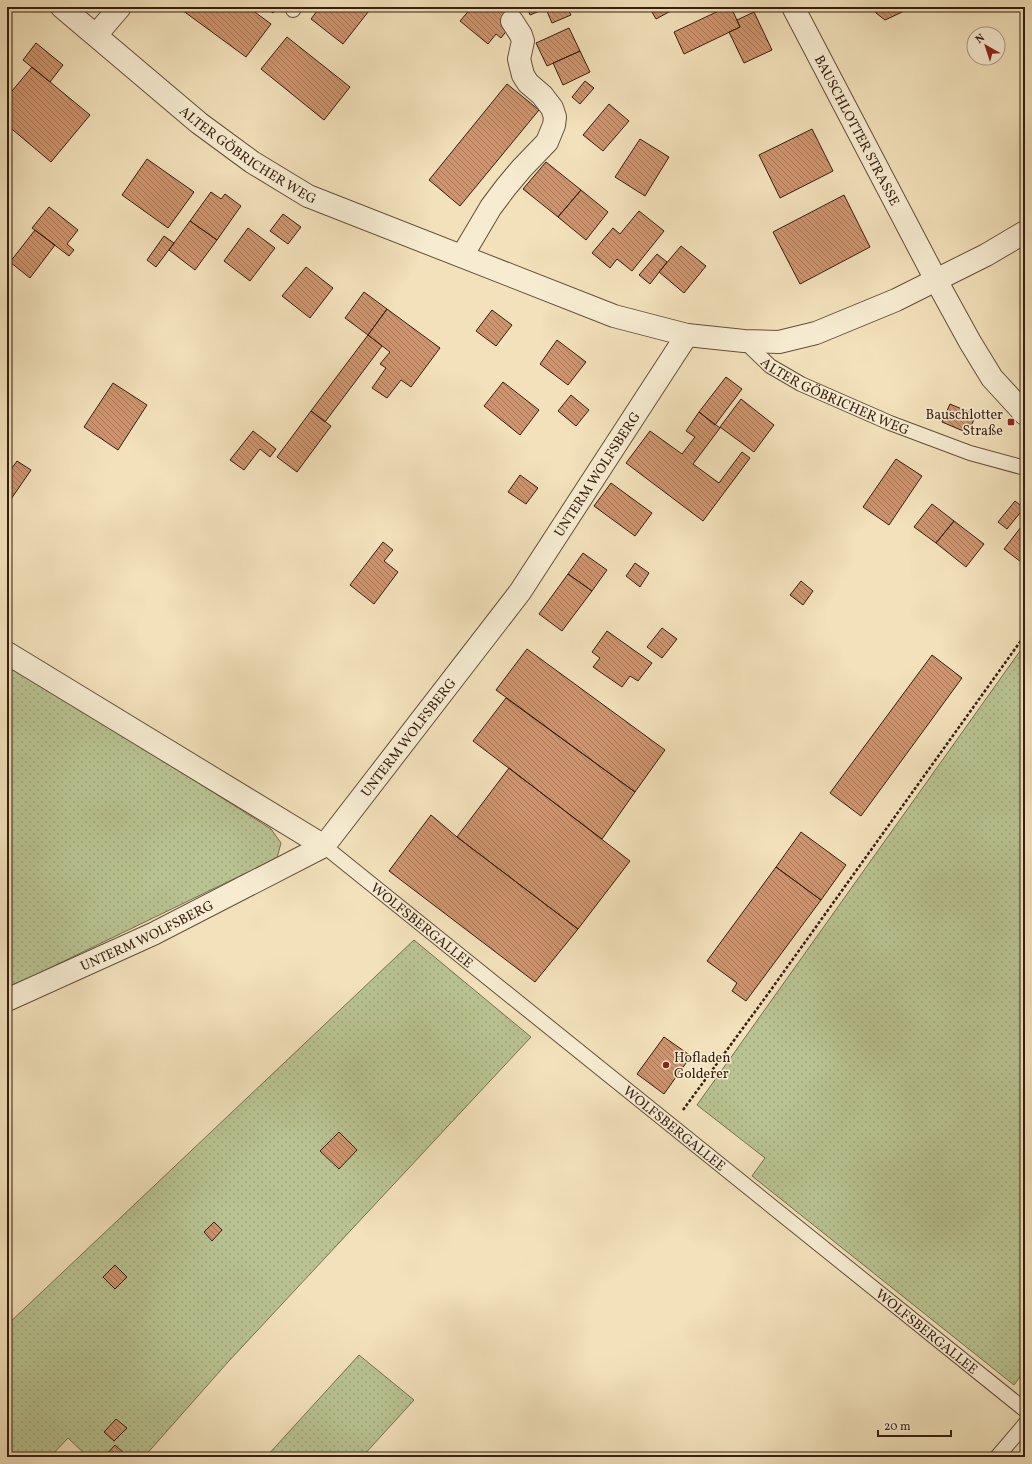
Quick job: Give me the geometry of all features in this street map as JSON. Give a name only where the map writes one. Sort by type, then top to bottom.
[{"type":"street","name":"ALTER GÖBRICHER WEG","points":[[62,7],[199,123],[252,162],[308,196],[614,316],[687,335],[744,341],[779,342],[816,333],[896,300],[986,255],[1025,232]]},
{"type":"street","points":[[96,35],[120,7]]},
{"type":"street","name":"BAUSCHLOTTER STRASSE","points":[[793,7],[970,342],[992,378],[1025,414]]},
{"type":"street","points":[[462,256],[491,207],[522,168],[547,142],[554,125],[552,108],[528,83],[523,75],[519,59],[523,42],[522,35],[512,21]]},
{"type":"street","name":"UNTERM WOLFSBERG","points":[[7,1000],[153,934],[324,846],[520,592],[687,335]]},
{"type":"street","points":[[7,653],[324,846]]},
{"type":"lane","name":"ALTER GÖBRICHER WEG","points":[[744,341],[770,366],[801,384],[890,423],[970,453],[1025,468]]},
{"type":"lane","name":"WOLFSBERGALLEE","points":[[324,846],[1025,1410]]},
{"type":"lane","points":[[996,1457],[1025,1424]]},
{"type":"path","points":[[671,1126],[770,992],[1025,635]]},
{"type":"green space","points":[[1025,644],[1025,1370],[1014,1385],[752,1176],[765,1158],[697,1105]]},
{"type":"green space","points":[[7,661],[271,829],[281,843],[277,858],[29,978],[7,987]]},
{"type":"green space","points":[[414,940],[531,1037],[228,1362],[144,1457],[88,1457],[68,1438],[50,1457],[7,1457],[7,1325]]},
{"type":"green space","points":[[359,1355],[414,1400],[362,1457],[266,1457]]},
{"type":"building","points":[[183,7],[248,7],[271,24],[246,57],[182,10]]},
{"type":"building","points":[[265,7],[278,7],[273,13]]},
{"type":"building","points":[[320,7],[372,7],[343,44],[311,19]]},
{"type":"building","points":[[472,7],[501,7],[511,16],[508,29],[501,38],[496,34],[488,44],[460,21]]},
{"type":"building","points":[[527,7],[549,7],[530,15]]},
{"type":"building","points":[[549,7],[567,7],[571,15],[552,23],[546,9]]},
{"type":"building","points":[[649,7],[678,7],[656,19]]},
{"type":"building","points":[[727,7],[731,7],[740,27],[684,54],[674,32]]},
{"type":"building","points":[[873,7],[913,7],[885,20],[876,13]]},
{"type":"building","points":[[754,12],[772,50],[744,63],[729,32],[740,27],[737,20]]},
{"type":"building","points":[[569,28],[580,51],[547,66],[536,43]]},
{"type":"building","points":[[287,37],[350,87],[324,120],[261,69]]},
{"type":"building","points":[[36,43],[63,65],[50,82],[23,60]]},
{"type":"building","points":[[580,51],[590,72],[563,85],[553,63]]},
{"type":"building","points":[[32,67],[90,115],[51,162],[7,125],[7,97]]},
{"type":"building","points":[[585,81],[594,88],[580,104],[572,97]]},
{"type":"building","points":[[507,84],[539,110],[460,206],[429,180]]},
{"type":"building","points":[[609,104],[629,121],[603,151],[583,135]]},
{"type":"building","points":[[812,129],[833,171],[780,198],[759,155]]},
{"type":"building","points":[[640,139],[669,157],[645,196],[615,177]]},
{"type":"building","points":[[147,159],[194,192],[168,228],[122,195]]},
{"type":"building","points":[[546,162],[581,190],[558,217],[523,189]]},
{"type":"building","points":[[581,190],[608,212],[586,240],[558,217]]},
{"type":"building","points":[[211,192],[221,199],[225,194],[241,206],[217,240],[190,221]]},
{"type":"building","points":[[844,195],[870,247],[800,284],[773,232]]},
{"type":"building","points":[[49,207],[78,230],[67,244],[74,250],[69,256],[32,228]]},
{"type":"building","points":[[639,211],[664,231],[632,271],[617,259],[610,268],[592,253],[613,228],[620,234]]},
{"type":"building","points":[[283,214],[301,227],[288,244],[270,231]]},
{"type":"building","points":[[190,221],[217,240],[195,270],[169,250]]},
{"type":"building","points":[[248,228],[275,248],[250,281],[224,261]]},
{"type":"building","points":[[35,230],[55,245],[30,278],[10,262]]},
{"type":"building","points":[[164,236],[174,243],[156,267],[147,260]]},
{"type":"building","points":[[681,246],[706,266],[684,293],[659,272]]},
{"type":"building","points":[[657,254],[667,262],[650,284],[639,275]]},
{"type":"building","points":[[306,267],[333,288],[310,318],[282,296]]},
{"type":"building","points":[[364,292],[387,309],[368,335],[345,318]]},
{"type":"building","points":[[1025,298],[1025,310],[1020,302]]},
{"type":"building","points":[[387,309],[440,348],[411,387],[401,380],[387,398],[372,388],[386,368],[380,364],[390,352],[368,335]]},
{"type":"building","points":[[492,310],[512,325],[496,346],[476,331]]},
{"type":"building","points":[[368,335],[382,346],[325,422],[311,411]]},
{"type":"building","points":[[557,340],[586,362],[568,385],[540,364]]},
{"type":"building","points":[[726,377],[742,389],[715,425],[699,412]]},
{"type":"building","points":[[503,382],[539,410],[520,435],[484,406]]},
{"type":"building","points":[[113,383],[147,405],[118,450],[84,427]]},
{"type":"building","points":[[571,395],[589,410],[576,426],[558,411]]},
{"type":"building","points":[[741,399],[774,425],[754,452],[720,427]]},
{"type":"building","points":[[950,404],[976,415],[968,433],[942,422]]},
{"type":"building","points":[[311,411],[331,426],[297,472],[277,457]]},
{"type":"building","points":[[699,412],[720,428],[693,464],[719,483],[742,452],[750,458],[703,521],[626,463],[650,431],[682,454],[695,437],[686,431]]},
{"type":"building","points":[[253,431],[276,449],[270,457],[260,449],[244,470],[230,460]]},
{"type":"building","points":[[896,459],[922,476],[889,525],[863,507]]},
{"type":"building","points":[[17,461],[31,470],[7,505],[7,475]]},
{"type":"building","points":[[520,475],[538,488],[526,504],[508,492]]},
{"type":"building","points":[[611,483],[652,513],[635,536],[594,506]]},
{"type":"building","points":[[1015,501],[1024,508],[1007,529],[998,522]]},
{"type":"building","points":[[932,504],[954,521],[936,543],[914,527]]},
{"type":"building","points":[[954,521],[984,544],[966,567],[936,543]]},
{"type":"building","points":[[1021,527],[1025,530],[1025,565],[1004,549]]},
{"type":"building","points":[[383,542],[393,550],[384,561],[398,572],[374,604],[350,585]]},
{"type":"building","points":[[583,553],[607,570],[592,591],[568,574]]},
{"type":"building","points":[[635,563],[649,573],[640,587],[626,576]]},
{"type":"building","points":[[568,574],[592,591],[562,631],[539,614]]},
{"type":"building","points":[[801,581],[813,591],[803,605],[790,595]]},
{"type":"building","points":[[662,628],[677,639],[662,658],[647,647]]},
{"type":"building","points":[[607,631],[652,663],[638,681],[630,676],[622,687],[593,667],[600,658],[592,652]]},
{"type":"building","points":[[527,649],[665,750],[635,792],[496,690]]},
{"type":"building","points":[[932,655],[962,678],[861,816],[830,793]]},
{"type":"building","points":[[506,698],[635,792],[602,839],[473,741]]},
{"type":"building","points":[[509,768],[630,861],[578,929],[457,837]]},
{"type":"building","points":[[431,815],[457,837],[578,929],[535,982],[389,871]]},
{"type":"building","points":[[801,832],[846,865],[821,900],[776,867]]},
{"type":"building","points":[[776,867],[821,900],[746,1001],[732,991],[737,983],[707,961]]},
{"type":"building","points":[[664,1037],[691,1056],[664,1094],[637,1074]]},
{"type":"building","points":[[339,1132],[357,1150],[339,1169],[320,1151]]},
{"type":"building","points":[[214,1222],[222,1230],[212,1241],[204,1232]]},
{"type":"building","points":[[115,1265],[127,1277],[115,1289],[103,1277]]},
{"type":"building","points":[[116,1419],[127,1428],[114,1441],[104,1432]]},
{"type":"building","points":[[115,1445],[126,1455],[124,1457],[104,1457]]},
{"type":"place","name":"Bauschlotter Straße","points":[[1011,422]]},
{"type":"place","name":"Hofladen Golderer","points":[[666,1065]]}]
